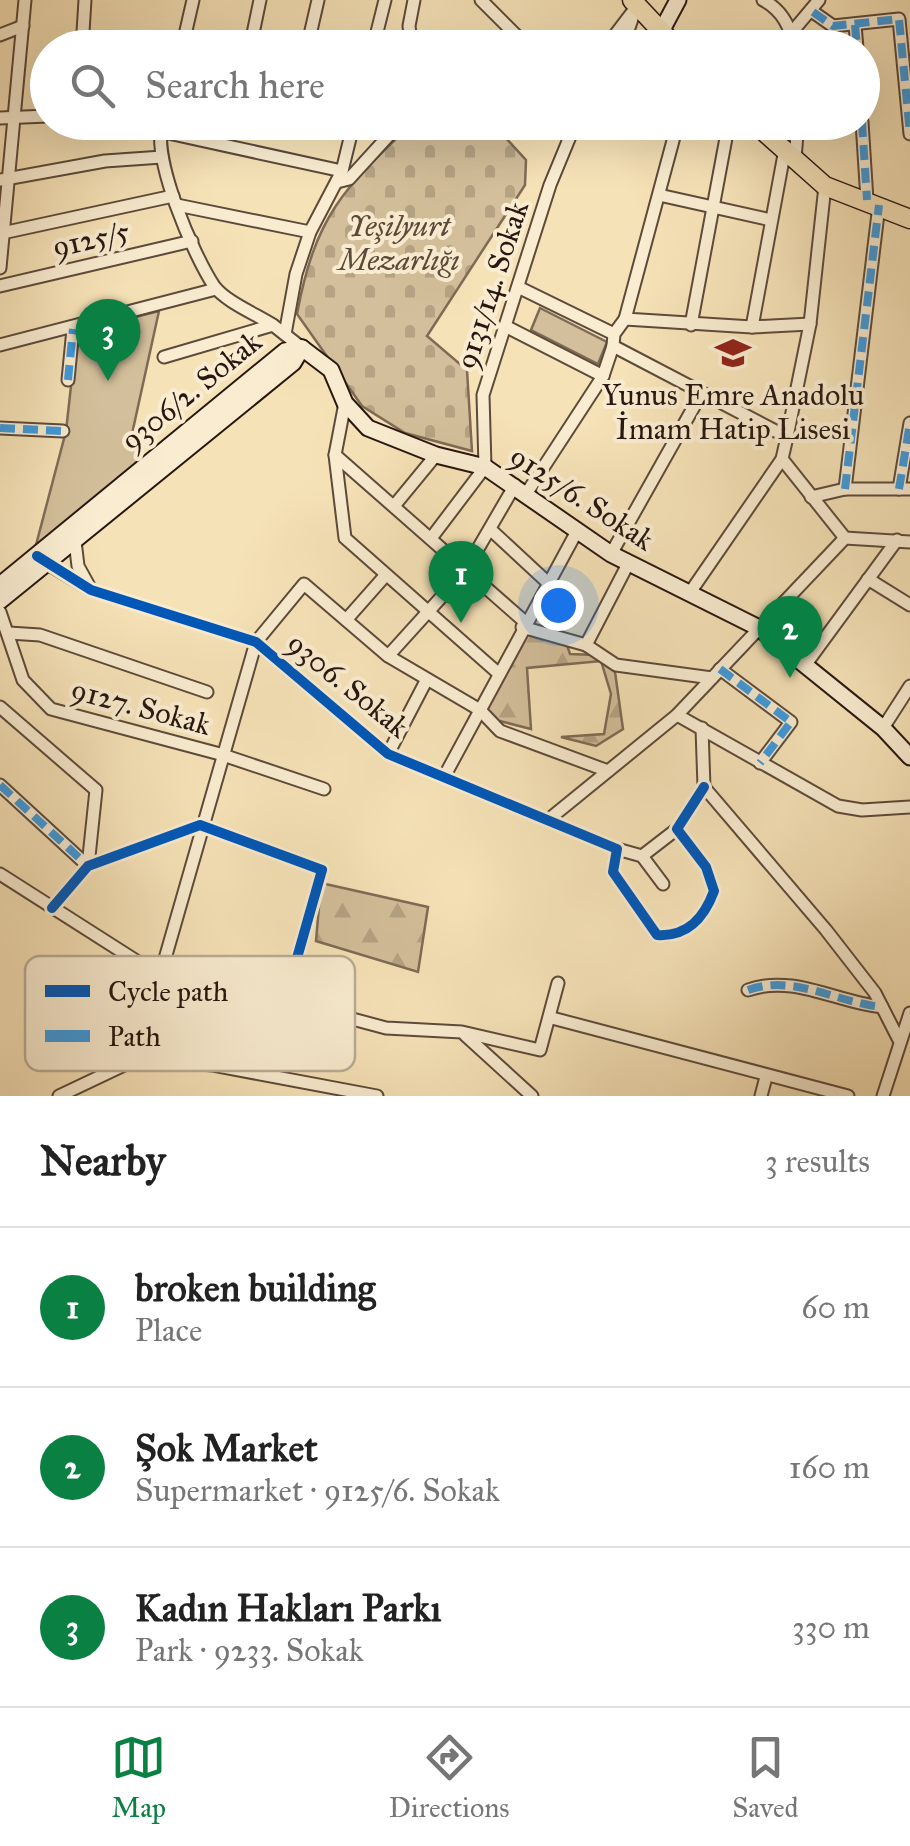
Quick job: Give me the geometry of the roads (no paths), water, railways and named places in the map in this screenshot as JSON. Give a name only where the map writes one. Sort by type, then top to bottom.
[{"type":"main road","points":[[637,2],[662,28],[678,0]]},
{"type":"main road","points":[[774,140],[826,186],[910,219]]},
{"type":"main road","name":"9125/6. Sokak","points":[[302,348],[331,370],[345,403],[368,428],[436,455],[485,468],[576,533],[628,564],[759,628],[883,728],[910,758]]},
{"type":"main road","name":"9306/2. Sokak","points":[[0,584],[75,541],[294,363],[302,348]]},
{"type":"main road","name":"9306/2. Sokak","points":[[0,601],[255,374],[285,351],[302,348]]},
{"type":"street","points":[[0,268],[7,232],[5,180],[16,117],[25,0]]},
{"type":"street","points":[[83,30],[85,0]]},
{"type":"street","points":[[186,30],[193,0]]},
{"type":"street","points":[[254,30],[260,0]]},
{"type":"street","points":[[311,30],[318,0]]},
{"type":"street","points":[[378,30],[385,0]]},
{"type":"street","points":[[410,30],[414,0]]},
{"type":"street","points":[[483,1],[511,30]]},
{"type":"street","points":[[618,30],[637,2]]},
{"type":"street","points":[[628,30],[637,2]]},
{"type":"street","points":[[773,2],[791,30]]},
{"type":"street","points":[[794,30],[816,6],[833,26],[900,19],[906,44],[910,134]]},
{"type":"street","points":[[855,25],[855,30]]},
{"type":"street","points":[[0,35],[23,26]]},
{"type":"street","points":[[0,118],[30,117]]},
{"type":"street","points":[[0,345],[74,329],[216,289],[176,200],[162,157],[161,140]]},
{"type":"street","points":[[208,140],[349,179],[385,140]]},
{"type":"street","points":[[285,334],[296,274],[310,232],[339,176],[349,140]]},
{"type":"street","name":"9131/14. Sokak","points":[[485,468],[483,395],[550,185],[569,140]]},
{"type":"street","points":[[388,656],[465,571],[604,376],[624,319],[673,140]]},
{"type":"street","points":[[691,325],[726,140]]},
{"type":"street","points":[[752,327],[771,220],[794,140]]},
{"type":"street","points":[[845,488],[873,203],[864,140]]},
{"type":"street","points":[[5,180],[105,161],[162,157]]},
{"type":"street","points":[[689,594],[782,460],[810,324],[826,186]]},
{"type":"street","points":[[659,195],[771,220]]},
{"type":"street","points":[[7,232],[176,200],[310,232]]},
{"type":"street","name":"9125/5","points":[[0,286],[192,241]]},
{"type":"street","points":[[518,287],[701,394],[787,438]]},
{"type":"street","name":"9125/6. Sokak","points":[[216,289],[302,348]]},
{"type":"street","points":[[624,319],[752,327],[810,324]]},
{"type":"street","points":[[164,357],[273,325]]},
{"type":"street","points":[[505,326],[604,376]]},
{"type":"street","points":[[68,380],[74,329]]},
{"type":"street","points":[[611,554],[701,394]]},
{"type":"street","points":[[345,403],[335,455],[345,538],[384,577],[498,673]]},
{"type":"street","points":[[810,497],[845,488],[904,489],[910,423]]},
{"type":"street","points":[[0,428],[63,431]]},
{"type":"street","points":[[335,455],[432,538],[523,624],[586,646],[616,665],[716,674],[792,722],[760,763]]},
{"type":"street","points":[[394,506],[436,455]]},
{"type":"street","points":[[782,460],[845,538],[904,541]]},
{"type":"street","points":[[432,538],[485,468]]},
{"type":"street","points":[[491,530],[546,581]]},
{"type":"street","points":[[444,777],[546,581],[576,533]]},
{"type":"street","points":[[548,820],[677,715],[845,538]]},
{"type":"street","points":[[75,541],[78,566],[92,590]]},
{"type":"street","points":[[806,664],[868,579],[904,541]]},
{"type":"street","name":"9306. Sokak","points":[[42,560],[92,590],[256,642],[388,754],[548,820],[615,854],[642,856]]},
{"type":"street","points":[[586,646],[628,564]]},
{"type":"street","points":[[346,620],[384,577]]},
{"type":"street","points":[[868,579],[910,605]]},
{"type":"street","points":[[165,956],[220,754],[256,642],[304,584],[388,656],[480,710],[500,731],[608,772]]},
{"type":"street","name":"9127. Sokak","points":[[0,612],[24,680],[51,709],[220,754],[324,789]]},
{"type":"street","points":[[9,633],[40,635],[207,692]]},
{"type":"street","points":[[388,754],[426,681]]},
{"type":"street","points":[[883,728],[910,686]]},
{"type":"street","points":[[0,707],[96,790],[88,866]]},
{"type":"street","points":[[677,715],[838,806],[862,810],[910,807]]},
{"type":"street","points":[[663,884],[642,856],[677,829],[704,787],[702,728]]},
{"type":"street","points":[[0,785],[88,866]]},
{"type":"street","points":[[704,787],[804,901],[882,1007],[899,1040]]},
{"type":"street","points":[[52,908],[88,866],[200,825],[322,870],[298,956]]},
{"type":"street","points":[[615,854],[624,892],[657,936],[673,936],[697,924],[714,891],[706,868],[677,829]]},
{"type":"street","points":[[0,874],[128,956]]},
{"type":"street","points":[[748,990],[784,982],[848,1004],[882,1007]]},
{"type":"street","points":[[355,1020],[386,1028],[462,1032],[540,1050],[552,1018],[558,983]]},
{"type":"street","points":[[883,1096],[910,1013]]},
{"type":"street","points":[[552,1018],[848,1096]]},
{"type":"street","points":[[462,1032],[532,1096]]},
{"type":"street","points":[[59,1096],[112,1071]]},
{"type":"street","points":[[244,1071],[377,1096]]},
{"type":"street","points":[[761,1096],[766,1077]]},
{"type":"place","name":"Yunus Emre Anadolu İmam Hatip Lisesi","points":[[733,353]]},
{"type":"place","name":"Kadın Hakları Parkı","points":[[108,381]]},
{"type":"place","name":"broken building","points":[[461,623]]},
{"type":"place","name":"Şok Market","points":[[790,678]]},
{"type":"park label","name":"Yeşilyurt Mezarlığı","points":[[399,243]]}]
